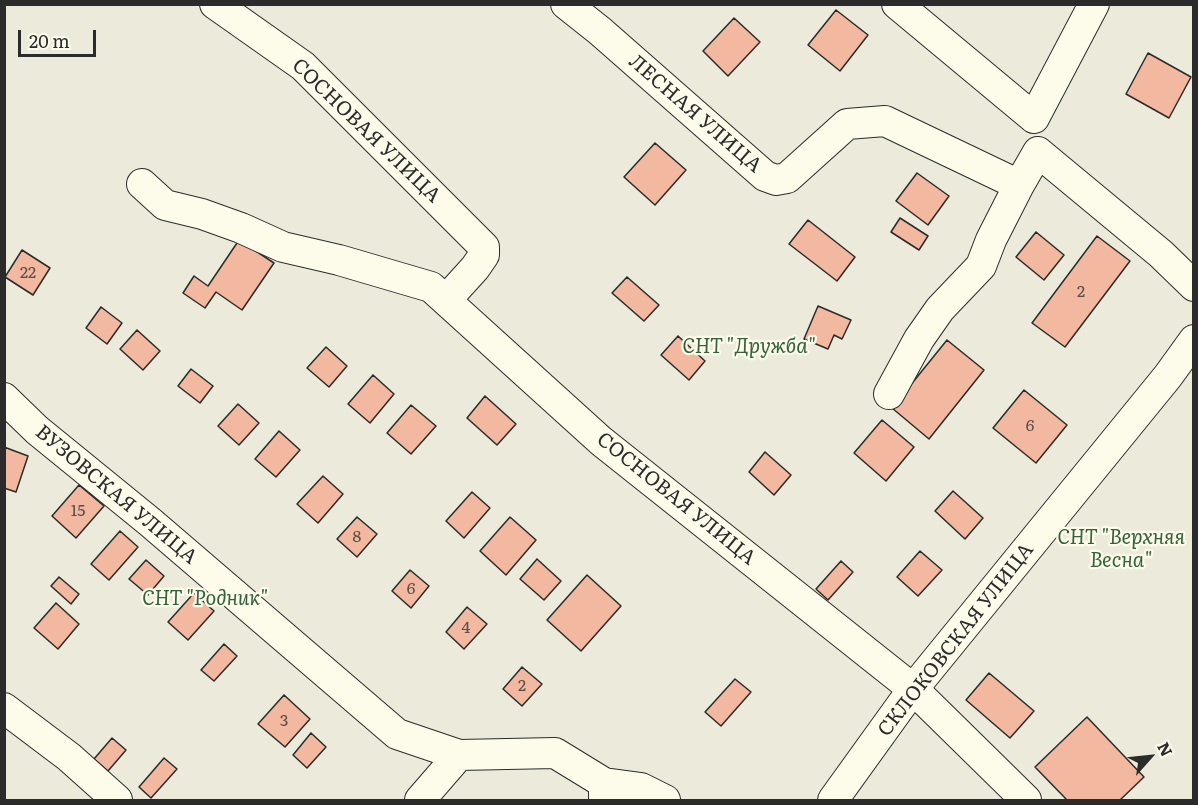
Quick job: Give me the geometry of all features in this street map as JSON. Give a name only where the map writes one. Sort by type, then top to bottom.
[{"type":"street","name":"СОСНОВАЯ УЛИЦА","points":[[215,4],[303,66],[484,247],[484,255],[475,268],[446,300]]},
{"type":"street","name":"ЛЕСНАЯ УЛИЦА","points":[[566,4],[600,31],[765,176],[776,180],[787,178],[847,124],[885,121],[1019,185]]},
{"type":"street","points":[[897,4],[1034,118]]},
{"type":"street","points":[[889,394],[919,339],[940,309],[981,266],[991,240],[1038,152],[1034,118],[1094,4]]},
{"type":"street","points":[[1038,152],[1122,224],[1161,254],[1194,286]]},
{"type":"street","name":"СОСНОВАЯ УЛИЦА","points":[[142,184],[165,205],[202,214],[242,228],[283,247],[431,287],[601,441],[914,689],[1026,801]]},
{"type":"street","name":"СКЛОКОВСКАЯ УЛИЦА","points":[[833,801],[914,689],[1194,340]]},
{"type":"street","name":"ВУЗОВСКАЯ УЛИЦА","points":[[4,398],[37,430],[150,522],[398,734],[459,755]]},
{"type":"street","points":[[4,708],[69,757],[117,801]]},
{"type":"street","points":[[420,801],[459,755],[555,753],[604,792],[640,788],[665,801]]},
{"type":"green space","name":"СНТ \"Дружба\"","points":[[5,5],[1193,5],[1193,800],[5,800]]},
{"type":"building","points":[[836,10],[868,35],[840,71],[808,45]]},
{"type":"building","points":[[734,18],[760,42],[728,76],[703,51]]},
{"type":"building","points":[[1148,53],[1191,77],[1169,118],[1126,94]]},
{"type":"building","points":[[655,143],[686,170],[655,205],[624,177]]},
{"type":"building","points":[[917,173],[949,196],[928,225],[896,201]]},
{"type":"building","points":[[900,218],[928,236],[919,250],[891,232]]},
{"type":"building","points":[[808,220],[855,257],[837,281],[789,244]]},
{"type":"building","points":[[1036,232],[1064,255],[1044,280],[1016,257]]},
{"type":"building","points":[[1097,236],[1130,261],[1065,347],[1032,323]]},
{"type":"building","points":[[239,240],[274,263],[242,310],[216,292],[205,308],[183,293],[194,276],[208,286]]},
{"type":"building","points":[[22,250],[50,268],[33,295],[5,277]]},
{"type":"building","points":[[627,277],[659,305],[644,321],[612,293]]},
{"type":"building","points":[[818,306],[851,320],[842,339],[834,335],[828,349],[804,339]]},
{"type":"building","points":[[101,307],[122,323],[107,344],[86,328]]},
{"type":"building","points":[[137,330],[160,351],[143,370],[120,349]]},
{"type":"building","points":[[678,336],[705,361],[689,380],[661,355]]},
{"type":"building","points":[[947,340],[984,370],[929,439],[892,408]]},
{"type":"building","points":[[326,347],[347,366],[329,387],[307,368]]},
{"type":"building","points":[[191,369],[213,386],[200,403],[178,386]]},
{"type":"building","points":[[373,375],[394,394],[370,423],[348,404]]},
{"type":"building","points":[[1024,390],[1067,425],[1036,463],[993,428]]},
{"type":"building","points":[[485,396],[516,424],[497,445],[467,418]]},
{"type":"building","points":[[238,404],[259,423],[239,445],[218,426]]},
{"type":"building","points":[[411,405],[436,426],[411,454],[387,433]]},
{"type":"building","points":[[882,420],[914,447],[886,481],[854,453]]},
{"type":"building","points":[[279,431],[300,450],[276,477],[255,459]]},
{"type":"building","points":[[4,447],[28,456],[16,492],[4,488]]},
{"type":"building","points":[[765,452],[791,475],[774,495],[749,472]]},
{"type":"building","points":[[323,476],[343,494],[318,523],[297,504]]},
{"type":"building","points":[[79,485],[104,506],[76,538],[52,516]]},
{"type":"building","points":[[953,491],[983,518],[965,539],[935,511]]},
{"type":"building","points":[[472,492],[490,508],[464,538],[446,521]]},
{"type":"building","points":[[357,517],[377,534],[357,557],[337,539]]},
{"type":"building","points":[[510,517],[536,540],[506,575],[480,551]]},
{"type":"building","points":[[120,531],[138,547],[109,580],[91,564]]},
{"type":"building","points":[[920,551],[942,570],[918,596],[897,577]]},
{"type":"building","points":[[537,559],[561,581],[544,600],[520,579]]},
{"type":"building","points":[[146,560],[164,576],[148,595],[129,579]]},
{"type":"building","points":[[841,561],[853,572],[828,600],[816,589]]},
{"type":"building","points":[[410,570],[429,586],[411,608],[392,591]]},
{"type":"building","points":[[587,575],[621,606],[581,651],[547,620]]},
{"type":"building","points":[[59,577],[79,594],[71,604],[51,586]]},
{"type":"building","points":[[194,593],[214,611],[188,640],[168,622]]},
{"type":"building","points":[[56,603],[79,624],[58,649],[34,628]]},
{"type":"building","points":[[467,607],[487,624],[464,649],[446,632]]},
{"type":"building","points":[[224,644],[237,656],[214,681],[201,670]]},
{"type":"building","points":[[522,667],[542,684],[522,706],[503,689]]},
{"type":"building","points":[[989,673],[1034,711],[1010,738],[966,700]]},
{"type":"building","points":[[735,679],[751,692],[721,726],[705,712]]},
{"type":"building","points":[[284,695],[310,719],[285,747],[258,724]]},
{"type":"building","points":[[1087,717],[1144,777],[1120,800],[1067,800],[1035,767]]},
{"type":"building","points":[[311,733],[326,747],[307,768],[293,755]]},
{"type":"building","points":[[112,738],[126,750],[108,771],[94,759]]},
{"type":"building","points":[[164,758],[177,769],[151,798],[139,787]]},
{"type":"park label","name":"СНТ \"Верхняя Весна\"","points":[[1121,550]]},
{"type":"park label","name":"СНТ \"Родник\"","points":[[205,599]]}]
